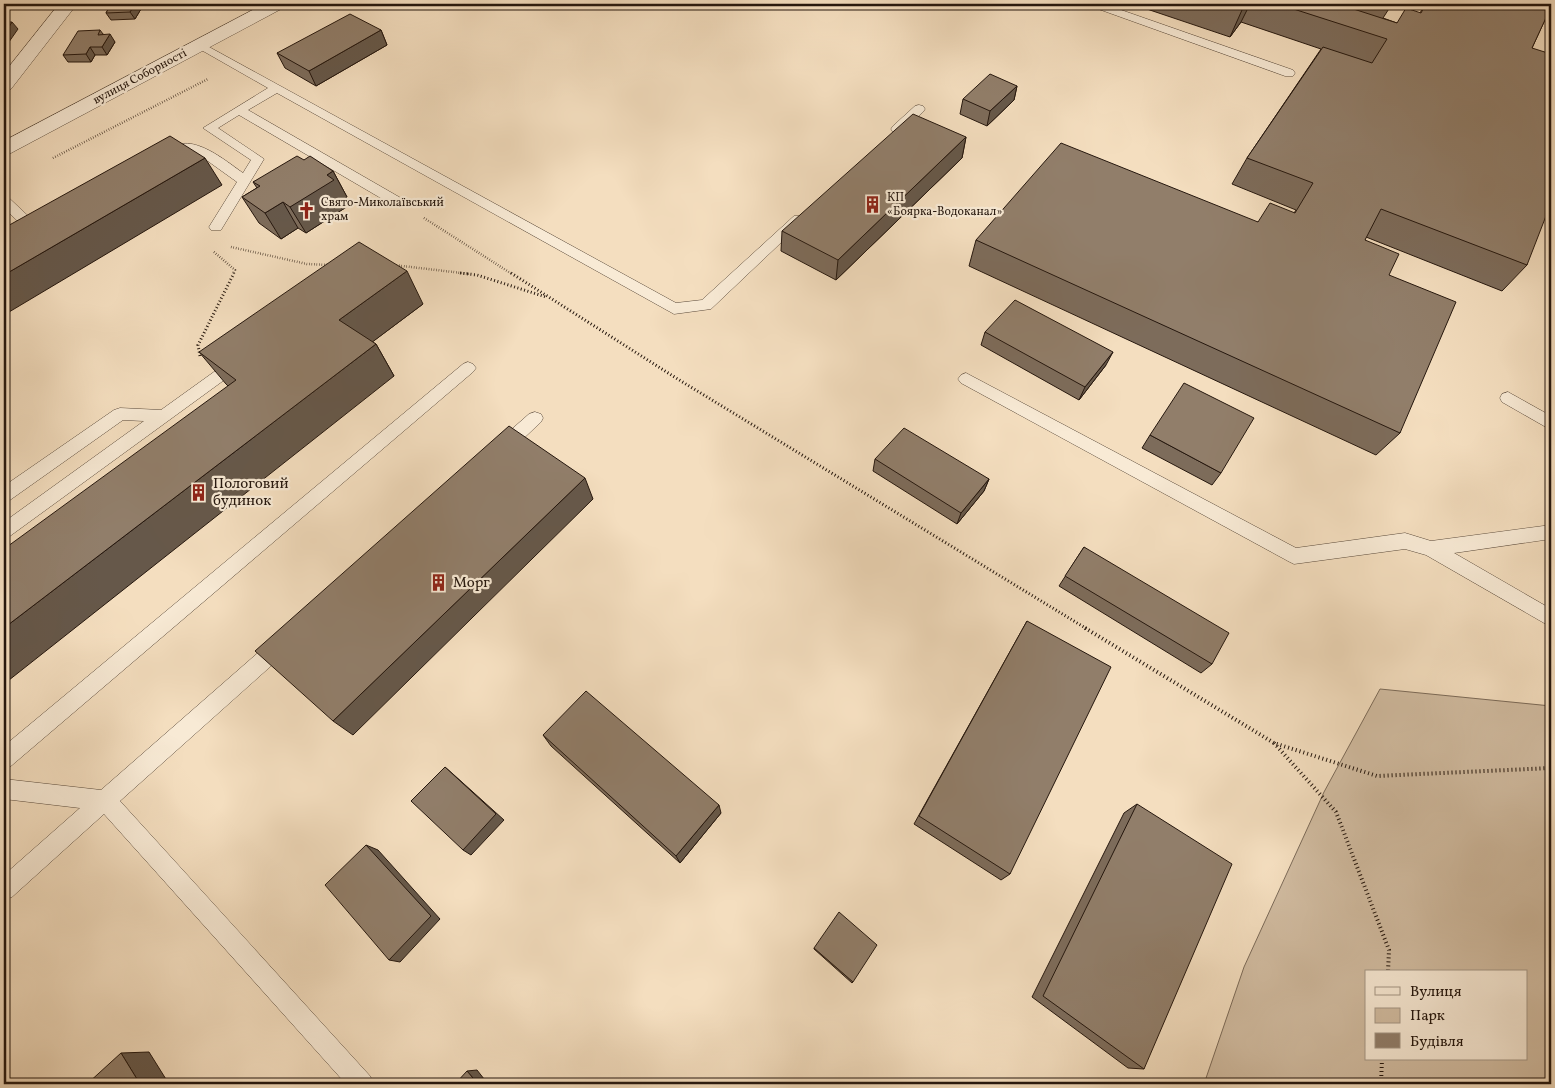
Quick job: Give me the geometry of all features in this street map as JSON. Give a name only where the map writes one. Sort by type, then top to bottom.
[{"type":"street","points":[[4,85],[68,4]]},
{"type":"street","name":"вулиця Соборності","points":[[4,149],[277,4]]},
{"type":"lane","points":[[1094,4],[1289,73]]},
{"type":"lane","points":[[200,45],[674,308],[706,305],[809,210]]},
{"type":"lane","points":[[216,227],[258,160],[209,128],[276,88]]},
{"type":"lane","points":[[889,136],[918,109]]},
{"type":"lane","points":[[239,110],[402,204]]},
{"type":"lane","points":[[157,163],[183,148],[201,150],[245,181]]},
{"type":"lane","points":[[4,201],[40,228],[22,238]]},
{"type":"lane","points":[[4,531],[254,351]]},
{"type":"lane","points":[[4,759],[468,368]]},
{"type":"lane","points":[[966,379],[1294,556],[1405,541],[1431,549],[1551,619]]},
{"type":"lane","points":[[1508,398],[1551,424]]},
{"type":"lane","points":[[4,495],[120,414],[164,416]]},
{"type":"lane","points":[[491,457],[535,418]]},
{"type":"lane","points":[[1431,549],[1551,532]]},
{"type":"lane","points":[[4,889],[106,801],[298,629]]},
{"type":"lane","points":[[4,789],[106,801],[362,1084]]},
{"type":"path","points":[[47,161],[236,65]]},
{"type":"path","points":[[402,204],[676,378],[1274,743],[1377,776],[1551,768]]},
{"type":"path","points":[[205,386],[198,344],[234,270],[200,240],[216,227]]},
{"type":"path","points":[[229,246],[307,264],[335,264]]},
{"type":"path","points":[[393,265],[477,275],[551,298]]},
{"type":"path","points":[[1274,743],[1336,812],[1389,950],[1388,970]]},
{"type":"path","points":[[1381,1084],[1382,1060]]},
{"type":"green space","points":[[1380,689],[1551,706],[1551,1084],[1204,1084],[1244,967],[1324,792]]},
{"type":"building","points":[[111,4],[135,4],[130,12],[106,13]]},
{"type":"building","points":[[1222,4],[1247,4],[1242,10]]},
{"type":"building","points":[[1278,4],[1338,4],[1397,23],[1406,8],[1421,13],[1426,4],[1551,4],[1532,48],[1551,54],[1551,203],[1527,265],[1381,209],[1365,240],[1399,254],[1389,275],[1456,302],[1400,433],[976,240],[1061,143],[1258,222],[1270,203],[1295,213],[1313,183],[1247,158],[1323,47],[1372,63],[1387,39]]},
{"type":"building","points":[[350,14],[381,30],[309,71],[277,53]]},
{"type":"building","points":[[4,22],[12,22],[4,34]]},
{"type":"building","points":[[100,30],[98,35],[110,34],[102,47],[90,47],[86,54],[63,55],[78,31]]},
{"type":"building","points":[[990,74],[1017,86],[990,111],[963,99]]},
{"type":"building","name":"КП «Боярка-Водоканал»","points":[[913,114],[966,137],[838,260],[782,231]]},
{"type":"building","points":[[170,136],[205,158],[4,275],[4,228]]},
{"type":"building","points":[[297,156],[304,160],[310,156],[333,171],[327,175],[334,180],[290,207],[283,202],[265,213],[242,197],[260,186],[253,182]]},
{"type":"building","points":[[359,242],[407,271],[339,320],[376,344],[4,628],[4,549],[236,380],[199,352]]},
{"type":"building","points":[[1015,300],[1113,352],[1085,387],[985,332]]},
{"type":"building","points":[[1184,383],[1254,418],[1221,473],[1150,435]]},
{"type":"building","name":"Морг","points":[[509,426],[585,478],[333,721],[255,651]]},
{"type":"building","points":[[904,428],[989,479],[961,513],[875,459]]},
{"type":"building","points":[[1084,547],[1229,633],[1212,664],[1065,576]]},
{"type":"building","points":[[1027,621],[1111,667],[1010,874],[919,816]]},
{"type":"building","points":[[586,691],[719,805],[676,856],[543,735]]},
{"type":"building","points":[[445,767],[496,814],[463,850],[411,801]]},
{"type":"building","points":[[1137,804],[1232,864],[1144,1069],[1043,996]]},
{"type":"building","points":[[366,845],[431,916],[389,960],[325,885]]},
{"type":"building","points":[[839,912],[877,945],[853,982],[814,948]]},
{"type":"building","points":[[121,1053],[140,1084],[87,1084]]},
{"type":"building","points":[[467,1071],[478,1084],[455,1084]]},
{"type":"place","name":"КП «Боярка-Водоканал»","points":[[873,205]]},
{"type":"place","name":"Свято-Миколаївський храм","points":[[307,210]]},
{"type":"place","name":"Пологовий будинок","points":[[199,493]]},
{"type":"place","name":"Морг","points":[[439,583]]}]
